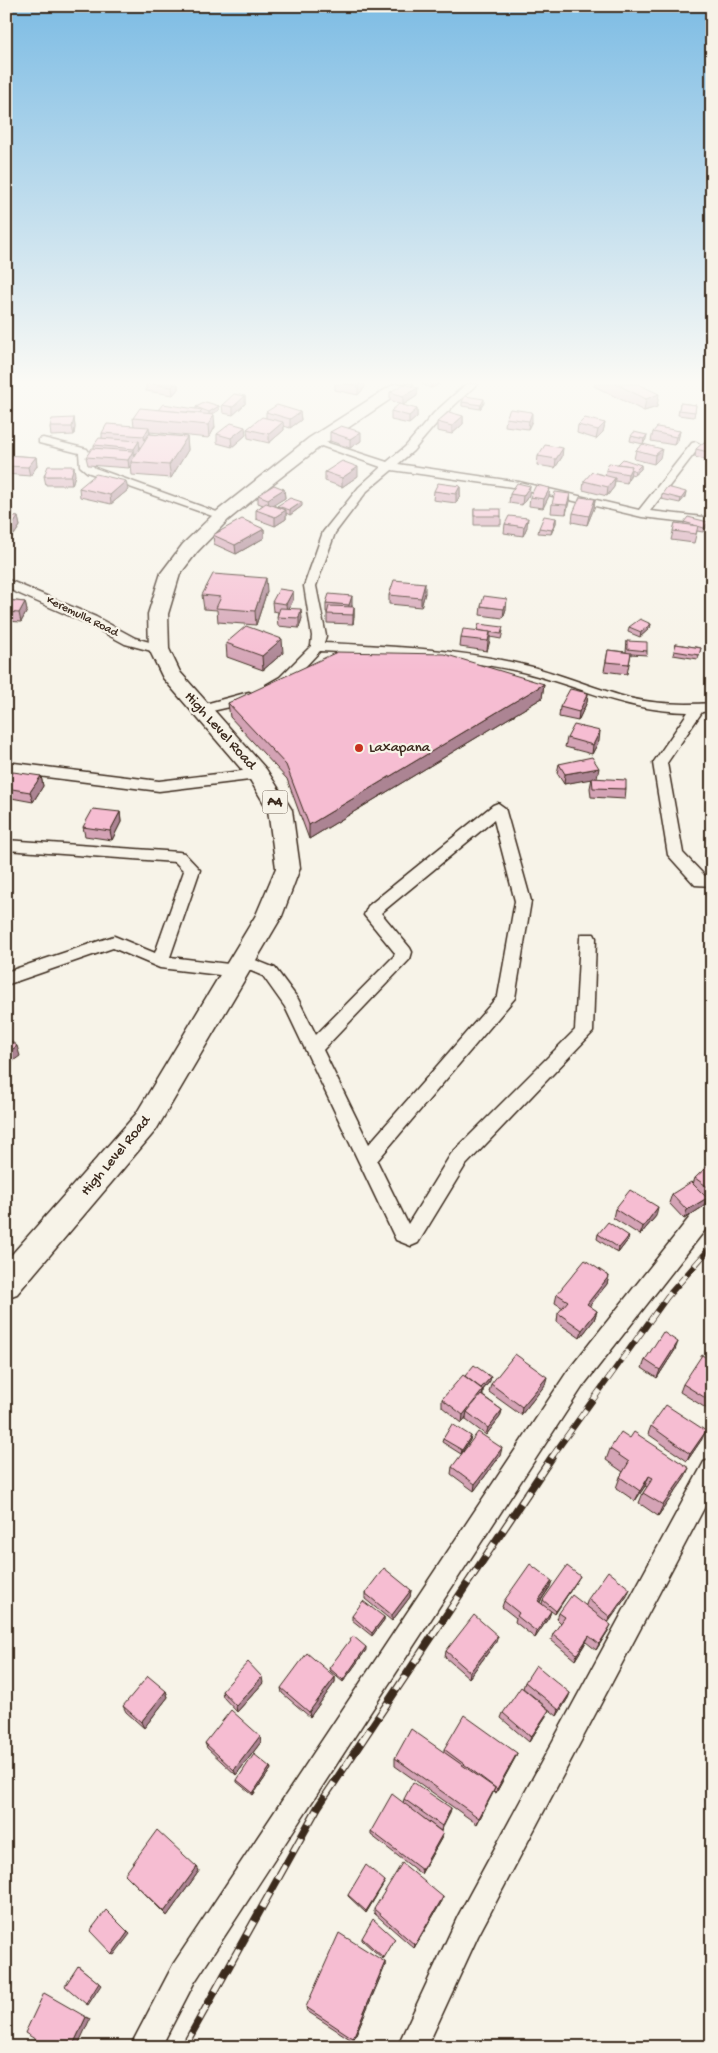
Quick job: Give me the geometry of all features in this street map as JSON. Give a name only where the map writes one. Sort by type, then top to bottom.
[{"type":"highway","name":"High Level Road","points":[[6,1284],[146,1122],[269,916],[288,868],[280,810],[258,774],[170,674],[159,649],[158,614],[171,573],[190,548],[222,516],[267,480]]},
{"type":"street","points":[[119,480],[222,516]]},
{"type":"street","points":[[200,710],[238,701],[285,680],[317,646],[319,636],[310,586],[329,532],[363,489],[373,480]]},
{"type":"street","points":[[483,480],[519,485],[642,514],[712,522]]},
{"type":"street","points":[[642,514],[669,480]]},
{"type":"street","name":"Keremulla Road","points":[[6,583],[91,620],[130,641],[159,649]]},
{"type":"street","points":[[317,646],[401,650],[506,665],[547,674],[630,702],[705,708]]},
{"type":"street","points":[[705,708],[660,763],[676,855],[702,880],[712,881]]},
{"type":"street","points":[[6,767],[159,786],[258,774]]},
{"type":"street","points":[[313,1049],[402,960],[404,952],[372,915],[374,910],[498,808],[523,901],[506,998],[366,1159]]},
{"type":"street","points":[[6,845],[179,858],[192,870],[160,962]]},
{"type":"street","points":[[6,979],[114,942],[160,962],[240,966],[269,972],[292,1004],[403,1234],[411,1237],[458,1160],[584,1032],[588,938]]},
{"type":"street","points":[[146,2047],[184,1973],[575,1379],[700,1219],[712,1210]]},
{"type":"street","points":[[412,2047],[468,1926],[712,1470]]},
{"type":"building","points":[[89,480],[126,481],[110,495],[79,488]]},
{"type":"building","points":[[585,480],[614,480],[608,487],[584,481]]},
{"type":"building","points":[[438,483],[460,486],[456,494],[434,491]]},
{"type":"building","points":[[517,483],[530,486],[523,496],[510,494]]},
{"type":"building","points":[[274,485],[284,489],[268,499],[258,495]]},
{"type":"building","points":[[536,485],[550,488],[544,499],[530,497]]},
{"type":"building","points":[[667,487],[686,492],[681,499],[662,494]]},
{"type":"building","points":[[555,492],[570,494],[567,505],[552,504]]},
{"type":"building","points":[[580,497],[595,499],[589,516],[573,513]]},
{"type":"building","points":[[290,498],[302,502],[290,510],[277,506]]},
{"type":"building","points":[[266,503],[286,510],[275,517],[256,510]]},
{"type":"building","points":[[474,509],[501,509],[501,516],[474,516]]},
{"type":"building","points":[[6,516],[18,517],[12,526],[6,526]]},
{"type":"building","points":[[509,516],[528,518],[524,527],[505,524]]},
{"type":"building","points":[[544,516],[556,518],[552,530],[539,528]]},
{"type":"building","points":[[688,517],[708,522],[704,528],[684,522]]},
{"type":"building","points":[[242,519],[264,529],[235,545],[213,535]]},
{"type":"building","points":[[675,523],[698,526],[696,534],[673,531]]},
{"type":"building","points":[[213,574],[266,578],[255,611],[216,608],[221,597],[202,595]]},
{"type":"building","points":[[394,580],[425,583],[421,598],[389,595]]},
{"type":"building","points":[[279,589],[293,591],[286,604],[272,602]]},
{"type":"building","points":[[329,594],[352,596],[349,605],[326,603]]},
{"type":"building","points":[[484,596],[507,599],[504,609],[481,606]]},
{"type":"building","points":[[6,600],[25,602],[19,613],[6,612]]},
{"type":"building","points":[[329,606],[354,607],[353,615],[327,614]]},
{"type":"building","points":[[280,608],[301,609],[299,618],[277,617]]},
{"type":"building","points":[[640,619],[651,624],[641,632],[629,627]]},
{"type":"building","points":[[479,624],[503,627],[501,634],[477,630]]},
{"type":"building","points":[[246,626],[282,639],[262,656],[226,643]]},
{"type":"building","points":[[463,629],[490,632],[488,641],[461,638]]},
{"type":"building","points":[[627,641],[647,642],[647,651],[627,649]]},
{"type":"building","points":[[676,644],[701,648],[699,655],[674,651]]},
{"type":"building","points":[[608,650],[631,653],[629,664],[606,662]]},
{"type":"building","name":"Laxapana","points":[[337,652],[444,654],[544,684],[309,825],[286,765],[228,703]]},
{"type":"building","points":[[570,689],[588,693],[579,712],[560,707]]},
{"type":"building","points":[[574,725],[600,731],[593,745],[567,738]]},
{"type":"building","points":[[592,757],[599,768],[565,774],[559,764]]},
{"type":"building","points":[[13,772],[41,776],[30,792],[6,788],[6,782]]},
{"type":"building","points":[[592,778],[626,780],[626,789],[593,788]]},
{"type":"building","points":[[93,809],[120,812],[110,831],[83,827]]},
{"type":"building","points":[[6,1037],[17,1046],[6,1054]]},
{"type":"building","points":[[712,1162],[712,1190],[695,1178]]},
{"type":"building","points":[[691,1182],[707,1198],[687,1210],[672,1194]]},
{"type":"building","points":[[630,1190],[658,1207],[643,1227],[615,1209]]},
{"type":"building","points":[[608,1222],[629,1236],[619,1248],[598,1234]]},
{"type":"building","points":[[585,1260],[609,1276],[587,1304],[597,1311],[582,1330],[558,1313],[568,1301],[557,1294]]},
{"type":"building","points":[[663,1332],[678,1342],[660,1370],[645,1360]]},
{"type":"building","points":[[515,1354],[547,1377],[522,1407],[491,1384]]},
{"type":"building","points":[[702,1355],[712,1361],[712,1402],[683,1384]]},
{"type":"building","points":[[474,1365],[491,1377],[481,1388],[465,1376]]},
{"type":"building","points":[[463,1375],[483,1390],[463,1415],[442,1399]]},
{"type":"building","points":[[481,1395],[502,1410],[488,1428],[467,1412]]},
{"type":"building","points":[[666,1405],[706,1431],[690,1454],[651,1426]]},
{"type":"building","points":[[452,1424],[471,1436],[462,1450],[443,1439]]},
{"type":"building","points":[[478,1432],[502,1448],[475,1484],[452,1467]]},
{"type":"building","points":[[621,1432],[630,1438],[634,1432],[689,1468],[663,1505],[643,1493],[653,1478],[649,1476],[640,1491],[620,1477],[629,1462],[610,1449]]},
{"type":"building","points":[[530,1564],[552,1581],[538,1601],[551,1611],[537,1632],[517,1616],[519,1613],[504,1601]]},
{"type":"building","points":[[567,1566],[580,1576],[556,1611],[543,1600]]},
{"type":"building","points":[[384,1568],[411,1590],[392,1615],[365,1593]]},
{"type":"building","points":[[608,1571],[630,1589],[610,1617],[588,1599]]},
{"type":"building","points":[[572,1595],[611,1625],[599,1644],[589,1636],[577,1654],[553,1634],[565,1617],[559,1613]]},
{"type":"building","points":[[363,1601],[384,1617],[372,1633],[352,1616]]},
{"type":"building","points":[[474,1615],[498,1636],[470,1672],[446,1651]]},
{"type":"building","points":[[353,1636],[366,1647],[343,1680],[329,1668]]},
{"type":"building","points":[[307,1653],[335,1677],[309,1712],[281,1688]]},
{"type":"building","points":[[248,1662],[262,1677],[236,1706],[222,1691]]},
{"type":"building","points":[[536,1665],[570,1693],[559,1710],[525,1682]]},
{"type":"building","points":[[148,1676],[166,1691],[141,1722],[123,1706]]},
{"type":"building","points":[[521,1687],[549,1710],[531,1737],[503,1713]]},
{"type":"building","points":[[231,1710],[260,1736],[234,1770],[205,1743]]},
{"type":"building","points":[[464,1715],[517,1753],[497,1789],[444,1749]]},
{"type":"building","points":[[411,1729],[495,1788],[479,1818],[395,1758]]},
{"type":"building","points":[[254,1754],[270,1767],[253,1793],[237,1780]]},
{"type":"building","points":[[413,1782],[451,1808],[442,1826],[404,1799]]},
{"type":"building","points":[[392,1794],[443,1833],[422,1870],[371,1831]]},
{"type":"building","points":[[157,1830],[197,1867],[164,1912],[125,1874]]},
{"type":"building","points":[[402,1863],[443,1897],[415,1945],[374,1909]]},
{"type":"building","points":[[366,1865],[385,1881],[366,1911],[348,1895]]},
{"type":"building","points":[[106,1910],[128,1932],[112,1954],[90,1931]]},
{"type":"building","points":[[373,1919],[395,1939],[384,1958],[362,1938]]},
{"type":"building","points":[[339,1933],[385,1962],[353,2038],[306,2007]]},
{"type":"building","points":[[78,1966],[99,1983],[86,2004],[65,1986]]},
{"type":"building","points":[[44,1993],[86,2017],[72,2047],[48,2047],[25,2033]]},
{"type":"railway","points":[[551,1458],[667,1297],[712,1246]]},
{"type":"railway","points":[[184,2047],[318,1807],[552,1457]]},
{"type":"place","name":"Laxapana","points":[[359,748]]}]
